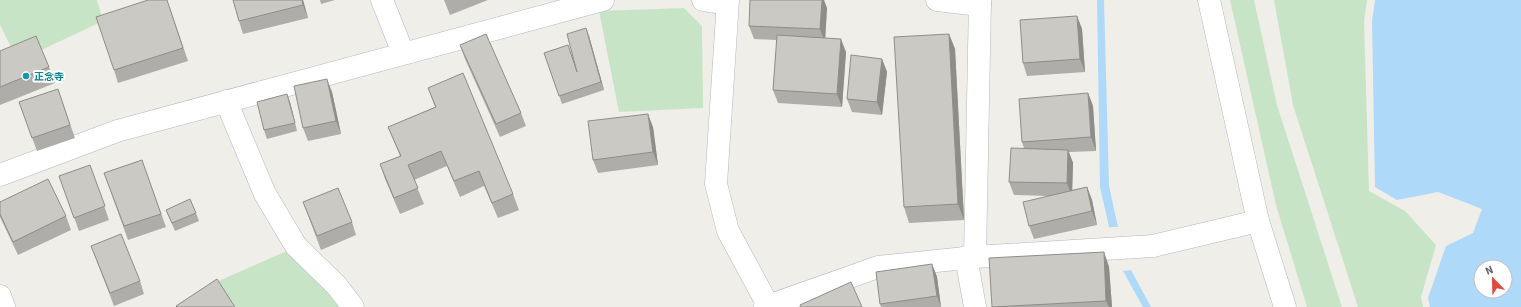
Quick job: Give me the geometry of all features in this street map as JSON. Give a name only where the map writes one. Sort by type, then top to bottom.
[{"type":"street","points":[[382,0],[403,52]]},
{"type":"street","points":[[0,175],[117,131],[403,52],[603,0]]},
{"type":"street","points":[[703,0],[727,2],[716,184],[728,231],[768,306],[878,267],[970,257],[1154,246],[1258,221]]},
{"type":"street","points":[[937,0],[980,2],[970,257],[975,307]]},
{"type":"street","points":[[1209,0],[1258,221],[1284,307]]},
{"type":"street","points":[[226,101],[265,194],[296,246],[336,285],[354,307]]},
{"type":"street","points":[[0,296],[4,307]]},
{"type":"green space","points":[[0,0],[97,0],[103,21],[18,61],[0,25]]},
{"type":"green space","points":[[1230,0],[1254,0],[1277,105],[1342,307],[1307,307],[1276,205]]},
{"type":"green space","points":[[1274,0],[1367,0],[1364,21],[1369,191],[1405,211],[1436,245],[1421,297],[1423,307],[1358,307],[1293,105]]},
{"type":"green space","points":[[684,8],[702,26],[703,108],[619,112],[599,11]]},
{"type":"green space","points":[[289,250],[342,307],[236,307],[214,283]]},
{"type":"water","points":[[1097,0],[1104,0],[1109,186],[1118,227],[1109,227],[1100,187]]},
{"type":"water","points":[[1375,0],[1521,0],[1521,307],[1430,307],[1428,298],[1446,246],[1473,233],[1482,209],[1438,192],[1397,200],[1375,187],[1372,21]]},
{"type":"water","points":[[1131,270],[1151,307],[1143,307],[1123,271]]},
{"type":"building","points":[[148,0],[167,0],[183,48],[114,70],[96,17]]},
{"type":"building","points":[[233,0],[302,0],[303,5],[239,21]]},
{"type":"building","points":[[750,0],[822,0],[820,29],[749,26]]},
{"type":"building","points":[[1077,16],[1080,59],[1023,63],[1020,20]]},
{"type":"building","points":[[586,28],[601,82],[559,96],[544,53],[568,45],[577,72],[567,34]]},
{"type":"building","points":[[486,34],[521,113],[496,124],[460,45]]},
{"type":"building","points":[[949,34],[958,204],[904,207],[894,37]]},
{"type":"building","points":[[777,35],[841,39],[837,94],[773,90]]},
{"type":"building","points":[[36,36],[49,67],[0,87],[0,51]]},
{"type":"building","points":[[851,55],[882,59],[877,102],[847,99]]},
{"type":"building","points":[[463,73],[513,194],[492,203],[479,171],[454,181],[441,151],[408,165],[418,188],[394,198],[380,164],[401,156],[388,127],[436,107],[428,88]]},
{"type":"building","points":[[327,79],[336,121],[303,128],[294,86]]},
{"type":"building","points":[[58,89],[70,125],[32,138],[19,102]]},
{"type":"building","points":[[1088,93],[1091,137],[1022,142],[1019,99]]},
{"type":"building","points":[[287,94],[295,123],[264,130],[257,102]]},
{"type":"building","points":[[648,114],[653,152],[593,160],[588,121]]},
{"type":"building","points":[[1011,148],[1068,150],[1067,183],[1009,182]]},
{"type":"building","points":[[142,160],[161,214],[124,226],[104,173]]},
{"type":"building","points":[[90,165],[105,206],[74,218],[59,176]]},
{"type":"building","points":[[48,179],[66,216],[13,242],[0,214],[0,202]]},
{"type":"building","points":[[1087,187],[1092,211],[1029,226],[1023,202]]},
{"type":"building","points":[[338,188],[352,222],[317,236],[303,202]]},
{"type":"building","points":[[190,199],[196,213],[172,223],[166,210]]},
{"type":"building","points":[[121,234],[140,281],[110,293],[91,246]]},
{"type":"building","points":[[1104,252],[1106,301],[992,307],[989,258]]},
{"type":"building","points":[[932,264],[937,296],[880,304],[876,272]]},
{"type":"building","points":[[217,279],[235,307],[176,306]]},
{"type":"building","points":[[851,282],[862,307],[801,307],[800,305]]},
{"type":"place","name":"正念寺","points":[[26,76]]}]
